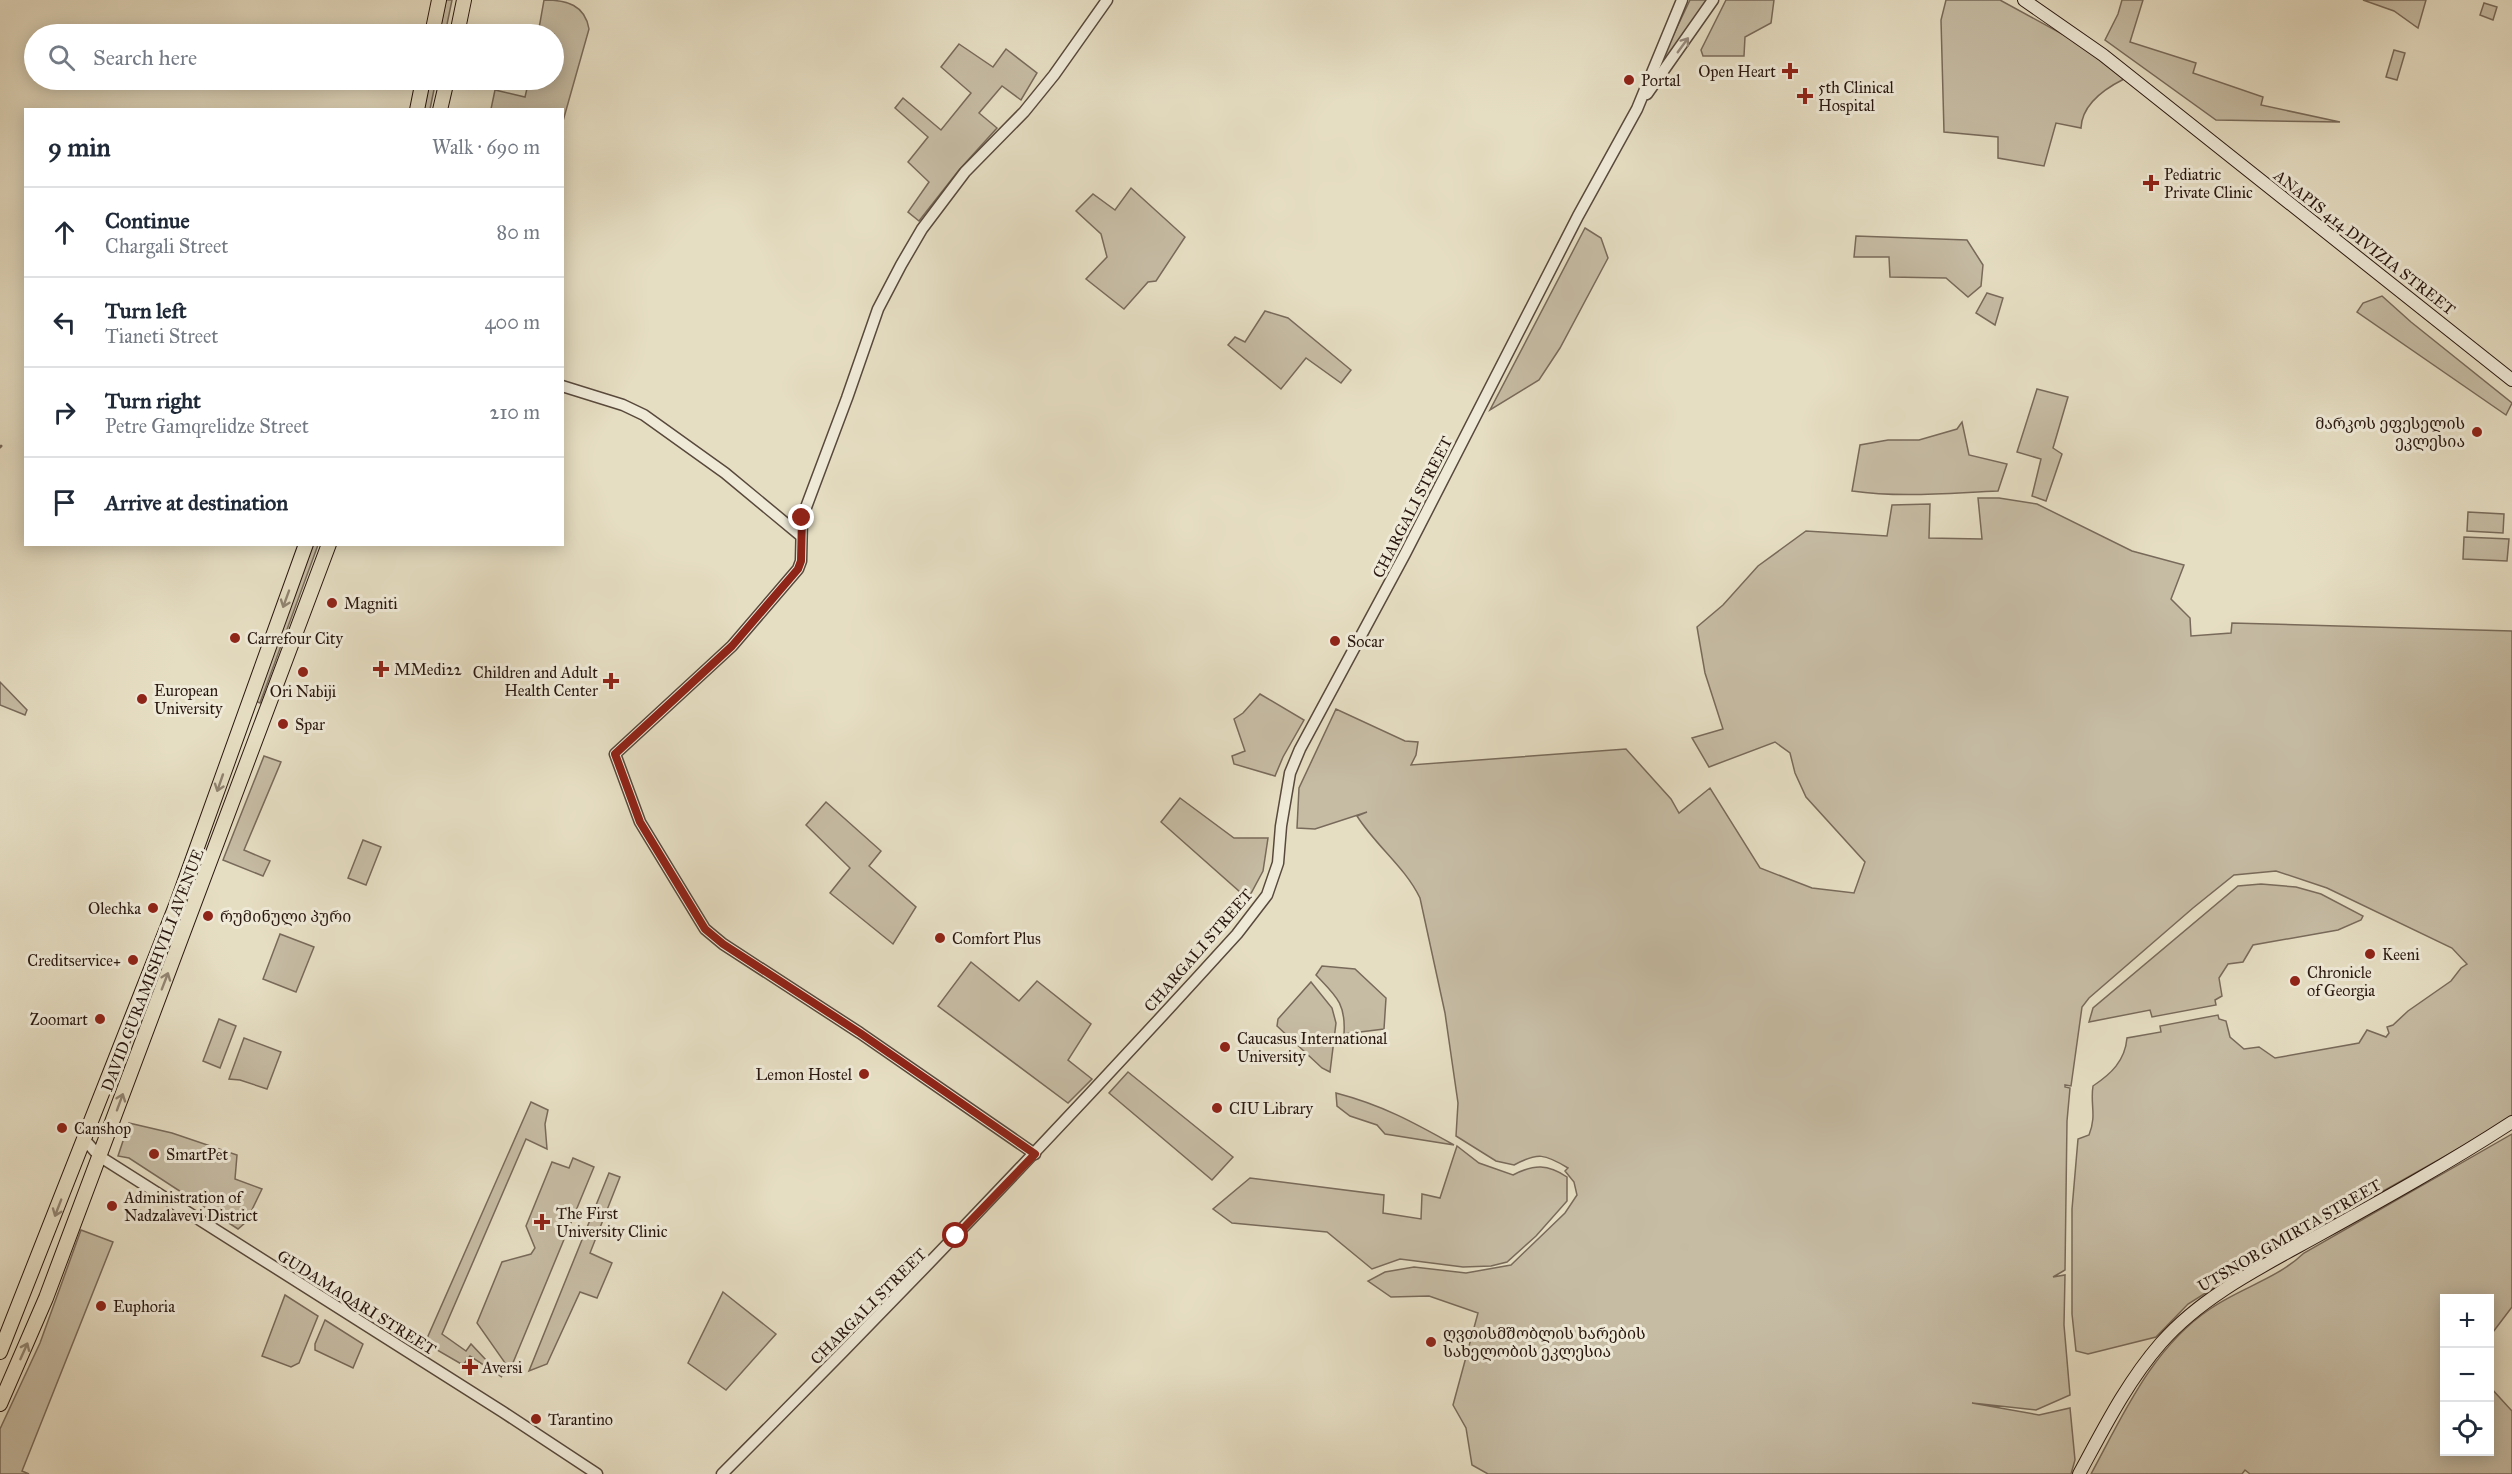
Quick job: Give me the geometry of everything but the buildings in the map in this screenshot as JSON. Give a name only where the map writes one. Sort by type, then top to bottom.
[{"type":"main road","points":[[434,24],[439,0]]},
{"type":"main road","points":[[459,24],[465,0]]},
{"type":"main road","name":"ANAPIS 414 DIVIZIA STREET","points":[[2024,0],[2098,52],[2512,380]]},
{"type":"main road","points":[[417,108],[421,90]]},
{"type":"main road","points":[[440,108],[445,90]]},
{"type":"main road","name":"DAVID GURAMISHVILI AVENUE","points":[[0,1352],[177,903],[305,546]]},
{"type":"main road","name":"DAVID GURAMISHVILI AVENUE","points":[[0,1404],[32,1335],[328,546]]},
{"type":"main road","name":"UTSNOB GMIRTA STREET","points":[[2079,1474],[2115,1408],[2137,1374],[2162,1341],[2200,1306],[2290,1252],[2450,1162],[2512,1122]]},
{"type":"street","points":[[1035,1154],[860,1033],[723,944],[705,929],[640,822],[615,754],[740,637],[798,569],[801,561],[802,518],[878,309],[901,265],[922,230],[965,172],[1024,112],[1054,75],[1107,0]]},
{"type":"street","name":"CHARGALI STREET","points":[[1637,109],[1682,0]]},
{"type":"street","name":"CHARGALI STREET","points":[[722,1474],[875,1321],[1035,1154],[1230,942],[1267,895],[1278,864],[1281,826],[1290,772],[1300,749],[1405,554],[1578,216],[1637,109],[1713,0]]},
{"type":"street","points":[[564,387],[623,405],[644,415],[725,473],[801,536]]},
{"type":"street","points":[[84,1138],[99,1156]]},
{"type":"street","points":[[78,1154],[99,1156]]},
{"type":"street","name":"GUDAMAQARI STREET","points":[[99,1156],[597,1474]]},
{"type":"shaded area","points":[[446,0],[452,0],[447,24],[441,24]]},
{"type":"shaded area","points":[[544,0],[560,1],[574,6],[584,14],[587,21],[589,29],[564,117],[564,108],[491,108],[495,90],[525,97],[527,90],[564,90],[564,24],[540,24]]},
{"type":"shaded area","points":[[1690,0],[1706,0],[1706,5],[1649,86]]},
{"type":"shaded area","points":[[1726,0],[1774,0],[1771,23],[1745,37],[1744,56],[1703,56],[1701,50]]},
{"type":"shaded area","points":[[1946,0],[2000,0],[2075,41],[2124,79],[2095,98],[2085,112],[2081,128],[2056,123],[2044,166],[1998,158],[1998,137],[1944,132],[1941,20]]},
{"type":"shaded area","points":[[2122,0],[2143,0],[2130,42],[2196,63],[2193,73],[2263,97],[2261,105],[2340,122],[2216,120],[2105,40]]},
{"type":"shaded area","points":[[2363,0],[2426,0],[2418,28],[2394,11]]},
{"type":"shaded area","points":[[2484,3],[2497,7],[2493,20],[2480,15]]},
{"type":"shaded area","points":[[959,44],[993,67],[1006,49],[1037,73],[1021,100],[1002,86],[979,113],[997,128],[959,170],[919,221],[908,212],[929,182],[908,162],[928,137],[895,108],[903,98],[941,130],[971,93],[941,67]]},
{"type":"shaded area","points":[[2394,50],[2405,53],[2397,80],[2386,77]]},
{"type":"shaded area","points":[[428,90],[434,90],[430,108],[423,108]]},
{"type":"shaded area","points":[[1131,188],[1185,237],[1156,281],[1148,282],[1124,309],[1086,279],[1107,257],[1101,234],[1076,211],[1093,194],[1115,210]]},
{"type":"shaded area","points":[[1585,228],[1601,238],[1608,258],[1560,348],[1539,380],[1490,410]]},
{"type":"shaded area","points":[[1856,236],[1967,240],[1983,265],[1981,286],[1968,297],[1946,278],[1890,277],[1889,257],[1854,257]]},
{"type":"shaded area","points":[[1987,293],[2003,298],[1995,325],[1976,313]]},
{"type":"shaded area","points":[[2382,296],[2512,403],[2506,415],[2357,312],[2363,303]]},
{"type":"shaded area","points":[[1265,311],[1288,318],[1351,370],[1341,383],[1306,358],[1281,389],[1228,345],[1235,337],[1245,342]]},
{"type":"shaded area","points":[[2037,389],[2068,397],[2053,448],[2062,454],[2046,501],[2032,496],[2041,459],[2017,452]]},
{"type":"shaded area","points":[[1962,422],[1969,455],[2007,464],[1998,491],[1907,495],[1852,491],[1860,445],[1888,440],[1919,440],[1957,429]]},
{"type":"shaded area","points":[[1978,498],[1999,498],[2037,504],[2132,551],[2184,565],[2171,599],[2190,618],[2191,636],[2231,633],[2232,623],[2512,631],[2512,1116],[2488,1132],[2231,1277],[2188,1304],[2156,1337],[2088,1354],[2076,1351],[2072,1314],[2072,1209],[2078,1139],[2089,1135],[2091,1128],[2093,1086],[2116,1066],[2123,1054],[2127,1038],[2161,1032],[2160,1026],[2218,1015],[2219,1019],[2226,1021],[2230,1037],[2244,1049],[2259,1047],[2275,1058],[2359,1043],[2367,1030],[2386,1037],[2389,1033],[2387,1027],[2393,1025],[2408,1011],[2451,981],[2467,964],[2452,948],[2327,888],[2276,871],[2234,875],[2089,998],[2082,1007],[2071,1086],[2065,1085],[2070,1088],[2067,1121],[2065,1270],[2053,1277],[2065,1275],[2064,1325],[2070,1395],[2036,1410],[1972,1403],[2039,1415],[2070,1408],[2075,1460],[2071,1474],[1488,1474],[1472,1465],[1466,1428],[1453,1405],[1478,1313],[1429,1296],[1391,1297],[1368,1281],[1385,1272],[1414,1267],[1466,1273],[1511,1265],[1565,1213],[1577,1195],[1574,1182],[1565,1171],[1568,1168],[1547,1157],[1529,1158],[1514,1165],[1496,1161],[1456,1136],[1458,1103],[1445,1013],[1420,898],[1406,876],[1357,816],[1367,812],[1315,829],[1297,828],[1299,788],[1336,709],[1405,741],[1418,742],[1416,755],[1411,765],[1626,749],[1671,799],[1679,813],[1710,788],[1760,868],[1812,888],[1854,893],[1865,862],[1806,797],[1795,773],[1790,753],[1775,742],[1709,767],[1692,738],[1723,729],[1705,673],[1697,627],[1723,605],[1758,566],[1806,531],[1887,536],[1892,505],[1930,504],[1929,538],[1982,539]]},
{"type":"shaded area","points":[[2468,512],[2504,514],[2503,533],[2467,531]]},
{"type":"shaded area","points":[[2464,537],[2509,539],[2507,561],[2463,559]]},
{"type":"shaded area","points":[[311,546],[318,546],[260,703],[253,700]]},
{"type":"shaded area","points":[[0,682],[27,710],[25,715],[0,705]]},
{"type":"shaded area","points":[[1260,694],[1304,720],[1275,776],[1234,764],[1232,756],[1245,751],[1234,719],[1243,713]]},
{"type":"shaded area","points":[[264,756],[281,762],[244,850],[270,861],[263,876],[223,860]]},
{"type":"shaded area","points":[[1180,798],[1234,838],[1268,838],[1263,871],[1248,899],[1161,822]]},
{"type":"shaded area","points":[[826,802],[881,851],[869,866],[916,907],[893,944],[830,893],[850,868],[806,825]]},
{"type":"shaded area","points":[[363,840],[381,847],[366,885],[348,878]]},
{"type":"shaded area","points":[[2261,884],[2296,887],[2321,894],[2363,916],[2361,920],[2338,930],[2253,945],[2243,962],[2228,964],[2219,978],[2222,996],[2215,1000],[2216,1005],[2152,1017],[2150,1010],[2089,1022],[2093,1008],[2238,886]]},
{"type":"shaded area","points":[[280,934],[314,947],[296,992],[263,979]]},
{"type":"shaded area","points":[[971,962],[1019,1001],[1037,981],[1091,1024],[1068,1060],[1092,1079],[1068,1103],[938,1006]]},
{"type":"shaded area","points":[[1322,966],[1355,969],[1386,998],[1384,1029],[1344,1034],[1341,1007],[1316,975]]},
{"type":"shaded area","points":[[1311,982],[1332,1008],[1336,1023],[1330,1072],[1322,1068],[1277,1026],[1278,1019]]},
{"type":"shaded area","points":[[219,1019],[236,1026],[220,1068],[203,1061]]},
{"type":"shaded area","points":[[244,1038],[281,1052],[267,1089],[240,1080],[229,1079]]},
{"type":"shaded area","points":[[1128,1072],[1233,1157],[1212,1180],[1109,1093]]},
{"type":"shaded area","points":[[1336,1093],[1397,1115],[1454,1145],[1385,1134],[1377,1125],[1350,1116],[1337,1106]]},
{"type":"shaded area","points":[[531,1102],[548,1110],[545,1124],[547,1149],[526,1139],[442,1334],[466,1351],[471,1344],[502,1377],[470,1356],[463,1365],[425,1343]]},
{"type":"shaded area","points":[[129,1123],[172,1133],[237,1155],[235,1179],[262,1189],[246,1222],[238,1229],[129,1158],[118,1156]]},
{"type":"shaded area","points":[[2512,1134],[2512,1307],[2494,1331],[2494,1294],[2440,1294],[2440,1456],[2494,1456],[2494,1391],[2512,1411],[2512,1474],[2250,1474],[2245,1470],[2242,1474],[2091,1474],[2127,1406],[2171,1343],[2210,1309],[2282,1270],[2304,1253]]},
{"type":"shaded area","points":[[1457,1146],[1479,1163],[1513,1175],[1534,1167],[1541,1167],[1554,1170],[1567,1177],[1567,1201],[1536,1236],[1507,1262],[1491,1266],[1463,1267],[1400,1259],[1372,1269],[1327,1232],[1232,1223],[1213,1209],[1250,1178],[1384,1195],[1383,1213],[1421,1219],[1422,1194],[1440,1198]]},
{"type":"shaded area","points":[[573,1158],[594,1167],[510,1370],[477,1323],[502,1262],[531,1254],[535,1248],[526,1226],[552,1162],[569,1168]]},
{"type":"shaded area","points":[[609,1173],[620,1177],[590,1253],[612,1263],[597,1298],[580,1292],[547,1364],[529,1371]]},
{"type":"shaded area","points":[[81,1230],[113,1242],[22,1471],[29,1474],[0,1474],[0,1429],[40,1343]]},
{"type":"shaded area","points":[[723,1292],[776,1334],[726,1390],[688,1363]]},
{"type":"shaded area","points":[[285,1295],[318,1316],[299,1363],[291,1367],[262,1356]]},
{"type":"shaded area","points":[[325,1320],[363,1344],[353,1368],[315,1350],[315,1344]]},
{"type":"place","name":"Open Heart","points":[[1790,71]]},
{"type":"place","name":"Portal","points":[[1629,80]]},
{"type":"place","name":"5th Clinical Hospital","points":[[1805,96]]},
{"type":"place","name":"Pediatric Private Clinic","points":[[2151,183]]},
{"type":"place","name":"მარკოს ეფესელის ეკლესია","points":[[2477,432]]},
{"type":"place","name":"Magniti","points":[[332,603]]},
{"type":"place","name":"Carrefour City","points":[[235,638]]},
{"type":"place","name":"Socar","points":[[1335,641]]},
{"type":"place","name":"MMedi22","points":[[381,669]]},
{"type":"place","name":"Ori Nabiji","points":[[303,672]]},
{"type":"place","name":"Children and Adult Health Center","points":[[611,681]]},
{"type":"place","name":"European University","points":[[142,699]]},
{"type":"place","name":"Spar","points":[[283,724]]},
{"type":"place","name":"Olechka","points":[[153,908]]},
{"type":"place","name":"რუმინული პური","points":[[208,916]]},
{"type":"place","name":"Comfort Plus","points":[[940,938]]},
{"type":"place","name":"Keeni","points":[[2370,954]]},
{"type":"place","name":"Creditservice+","points":[[133,960]]},
{"type":"place","name":"Chronicle of Georgia","points":[[2295,981]]},
{"type":"place","name":"Zoomart","points":[[100,1019]]},
{"type":"place","name":"Caucasus International University","points":[[1225,1047]]},
{"type":"place","name":"Lemon Hostel","points":[[864,1074]]},
{"type":"place","name":"CIU Library","points":[[1217,1108]]},
{"type":"place","name":"Canshop","points":[[62,1128]]},
{"type":"place","name":"SmartPet","points":[[154,1154]]},
{"type":"place","name":"Administration of Nadzalavevi District","points":[[112,1206]]},
{"type":"place","name":"The First University Clinic","points":[[542,1222]]},
{"type":"place","name":"Euphoria","points":[[101,1306]]},
{"type":"place","name":"ღვთისმშობლის ხარების სახელობის ეკლესია","points":[[1431,1342]]},
{"type":"place","name":"Aversi","points":[[470,1367]]},
{"type":"place","name":"Tarantino","points":[[536,1419]]},
{"type":"route","points":[[802,518],[801,561],[798,569],[732,646],[615,754],[640,822],[705,929],[723,944],[860,1033],[1035,1154],[956,1236]]}]
